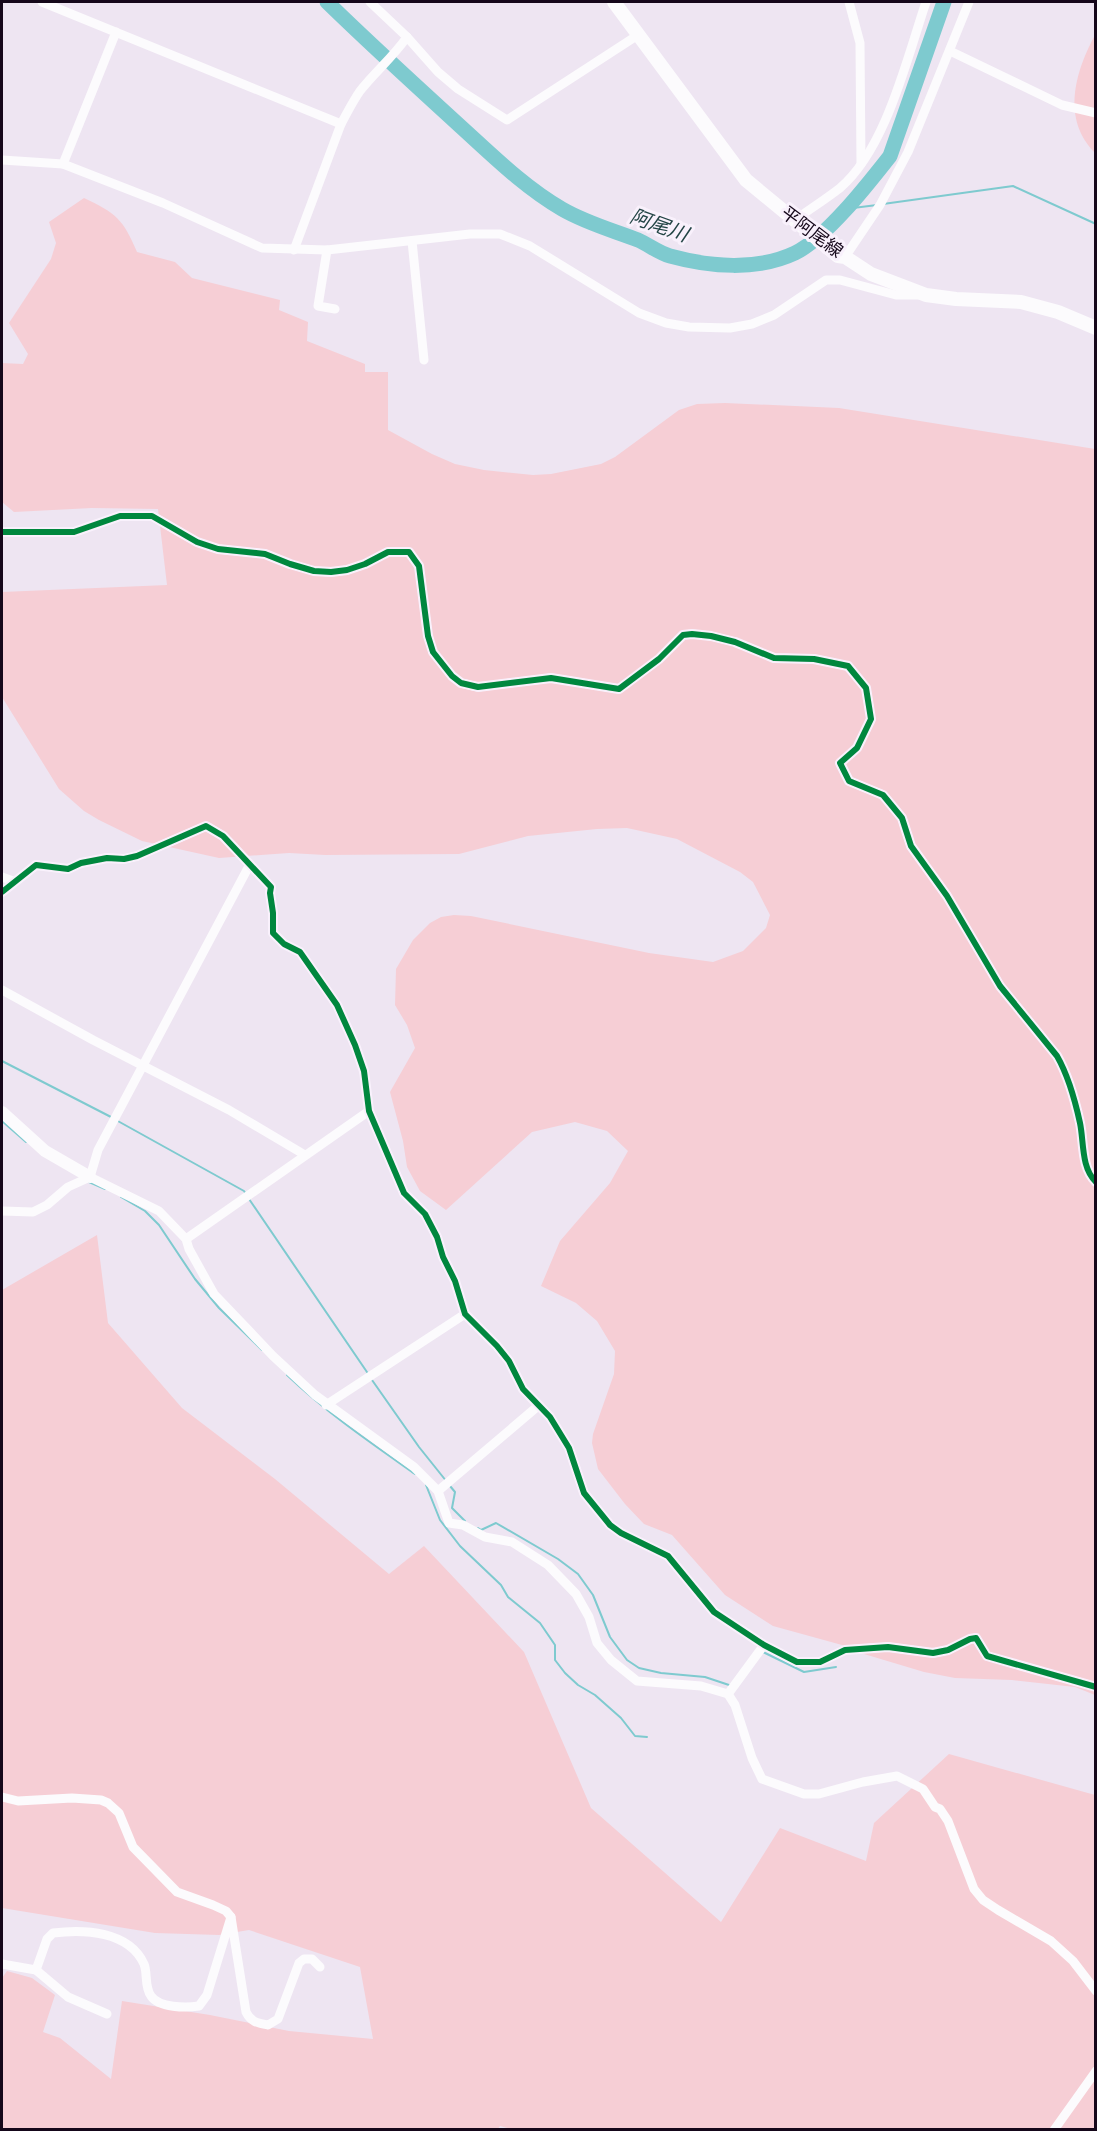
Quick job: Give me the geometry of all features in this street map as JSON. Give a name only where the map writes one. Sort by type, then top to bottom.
[{"type":"main road","name":"平阿尾線","points":[[614,2],[746,180],[842,256],[871,274],[926,295],[1021,302],[1058,312],[1095,328]]},
{"type":"street","points":[[42,2],[341,124]]},
{"type":"street","points":[[370,2],[407,37],[438,72],[458,89],[507,120],[638,35]]},
{"type":"street","points":[[849,2],[860,43],[861,164]]},
{"type":"street","points":[[797,222],[841,187],[861,164],[881,132],[926,2]]},
{"type":"street","points":[[842,256],[880,205],[908,152],[969,2]]},
{"type":"street","points":[[63,164],[116,32]]},
{"type":"street","points":[[294,250],[341,124],[360,92],[407,37]]},
{"type":"street","points":[[950,51],[1062,105],[1095,113]]},
{"type":"street","points":[[2,160],[63,164],[163,203],[262,248],[327,250],[471,234],[500,234],[530,246],[639,314],[689,327],[730,328],[752,324],[774,315],[826,280],[840,280],[896,295],[926,295]]},
{"type":"street","points":[[412,240],[424,360]]},
{"type":"street","points":[[327,250],[318,306],[334,309]]},
{"type":"street","points":[[2,532],[74,532],[120,516],[152,516],[197,542],[218,549],[265,554],[306,569],[331,572],[365,564],[388,552],[409,552],[419,566],[428,636],[433,652],[452,676],[461,683],[478,687],[551,678],[619,689],[659,659],[683,635],[692,634],[735,642],[774,658],[821,660],[848,666],[866,688],[871,719],[857,748],[840,763],[849,781],[884,795],[902,818],[911,846],[947,896],[1000,986],[1057,1056],[1073,1094],[1083,1136],[1085,1161],[1095,1182]]},
{"type":"street","points":[[2,892],[36,865],[68,869],[81,863],[107,858],[124,859],[137,856],[206,826],[223,836],[249,866],[272,887],[270,893],[273,933],[284,944],[300,952],[337,1005],[364,1071],[369,1111],[404,1193],[425,1214],[437,1237],[443,1257],[455,1281],[465,1314],[497,1346],[509,1361],[523,1389],[550,1417],[569,1448],[584,1493],[610,1525],[621,1533],[668,1556],[714,1612],[764,1645],[796,1662],[820,1662],[845,1650],[866,1648],[888,1647],[933,1653],[948,1650],[976,1638],[987,1656],[1095,1687]]},
{"type":"street","points":[[2,1211],[33,1212],[47,1206],[68,1187],[90,1177],[98,1150],[249,866]]},
{"type":"street","points":[[2,877],[13,881]]},
{"type":"street","points":[[2,990],[229,1110],[305,1155]]},
{"type":"street","points":[[186,1239],[369,1111]]},
{"type":"street","points":[[2,1112],[21,1132],[45,1151],[90,1177],[159,1210],[186,1239],[213,1294],[273,1356],[327,1405],[414,1467],[438,1491],[449,1523],[462,1525],[485,1537],[512,1542],[548,1565],[576,1594],[590,1617],[597,1643],[610,1660],[626,1674],[637,1681],[701,1686],[728,1694],[735,1705],[752,1758],[762,1779],[804,1794],[819,1794],[897,1776],[922,1789],[934,1807],[939,1809],[948,1821],[974,1889],[983,1900],[1051,1941],[1073,1961],[1095,1991]]},
{"type":"street","points":[[327,1405],[465,1314]]},
{"type":"street","points":[[438,1491],[538,1406]]},
{"type":"street","points":[[728,1694],[764,1645]]},
{"type":"street","points":[[2,1797],[18,1801],[72,1798],[101,1800],[108,1803],[119,1813],[133,1847],[177,1892],[226,1911],[231,1917],[246,2012],[249,2019],[256,2023],[268,2025],[278,2019],[299,1963],[304,1959],[312,1959],[320,1967]]},
{"type":"street","points":[[36,1970],[47,1939],[53,1933],[93,1932],[122,1940],[131,1947],[144,1964],[147,1987],[157,2002],[199,2006],[207,1995],[231,1917]]},
{"type":"street","points":[[2,1964],[36,1970],[68,1997],[107,2014]]},
{"type":"street","points":[[1054,2130],[1095,2072]]},
{"type":"shaded area","points":[[1095,35],[1095,153],[1084,140],[1078,125],[1075,95],[1082,64]]},
{"type":"shaded area","points":[[84,198],[104,208],[123,224],[137,252],[175,262],[192,278],[280,300],[279,310],[308,322],[307,341],[365,364],[365,372],[388,372],[388,430],[455,464],[484,470],[533,475],[551,474],[601,464],[615,457],[679,410],[697,404],[725,403],[839,408],[1095,449],[1095,1695],[1075,1687],[1012,1680],[955,1678],[924,1672],[854,1651],[842,1645],[773,1626],[725,1595],[672,1535],[644,1524],[625,1504],[598,1469],[592,1443],[614,1374],[615,1351],[597,1321],[576,1303],[541,1286],[560,1241],[610,1183],[628,1151],[607,1131],[575,1122],[532,1132],[446,1210],[420,1191],[407,1167],[403,1141],[390,1092],[415,1048],[407,1025],[395,1005],[396,969],[413,940],[430,923],[441,917],[471,916],[649,953],[713,962],[743,951],[766,928],[770,915],[753,882],[740,872],[677,839],[627,828],[528,836],[459,854],[289,853],[219,858],[142,841],[84,811],[59,789],[2,697],[2,592],[167,585],[158,509],[92,508],[14,512],[2,502],[2,363],[23,364],[28,354],[9,323],[51,259],[56,243],[49,222]]},
{"type":"shaded area","points":[[97,1235],[108,1323],[182,1408],[275,1479],[389,1574],[424,1546],[524,1652],[591,1808],[721,1922],[780,1828],[866,1861],[874,1823],[949,1754],[1095,1795],[1095,2129],[515,2130],[500,2126],[497,2130],[2,2129],[2,1978],[7,1971],[32,1978],[55,1995],[43,2032],[60,2038],[111,2079],[122,2001],[289,2031],[373,2039],[360,1967],[249,1930],[219,1935],[155,1933],[2,1908],[2,1290]]},
{"type":"waterway","name":"阿尾川","points":[[327,2],[496,159],[548,200],[580,218],[638,240],[666,255],[717,265],[765,263],[795,253],[820,235],[846,209],[890,156],[944,2]]},
{"type":"waterway","points":[[883,204],[1013,186],[1096,224]]},
{"type":"waterway","points":[[845,209],[877,205]]},
{"type":"waterway","points":[[2,1061],[111,1117]]},
{"type":"waterway","points":[[116,1120],[246,1194]]},
{"type":"waterway","points":[[2,1121],[26,1142]]},
{"type":"waterway","points":[[89,1182],[105,1189]]},
{"type":"waterway","points":[[121,1197],[145,1211],[159,1225],[195,1279],[219,1308],[262,1350]]},
{"type":"waterway","points":[[249,1199],[369,1375]]},
{"type":"waterway","points":[[287,1375],[333,1415],[415,1474]]},
{"type":"waterway","points":[[372,1380],[419,1447],[447,1482]]},
{"type":"waterway","points":[[426,1485],[440,1520],[460,1546],[501,1585],[508,1597],[540,1623],[555,1645],[555,1660],[565,1673],[621,1718],[635,1736],[647,1737]]},
{"type":"waterway","points":[[450,1486],[455,1492],[452,1508],[465,1521]]},
{"type":"waterway","points":[[478,1528],[481,1530],[496,1523],[558,1559],[578,1574],[593,1595],[610,1637],[627,1660],[639,1668],[661,1673],[705,1677],[732,1686]]},
{"type":"waterway","points":[[763,1652],[804,1672],[836,1667]]},
{"type":"cycle path","points":[[2,532],[74,532],[120,516],[152,516],[197,542],[218,549],[265,554],[314,571],[331,572],[365,564],[388,552],[409,552],[419,566],[428,636],[433,652],[452,676],[461,683],[478,687],[551,678],[619,689],[659,659],[683,635],[692,634],[735,642],[774,658],[814,659],[848,666],[866,688],[871,719],[857,748],[840,763],[849,781],[883,795],[902,818],[911,846],[947,896],[1000,986],[1057,1056],[1076,1106],[1085,1162],[1096,1182]]},
{"type":"cycle path","points":[[2,892],[36,865],[68,869],[81,863],[107,858],[124,859],[137,856],[206,826],[223,836],[271,887],[273,933],[284,944],[300,952],[337,1005],[364,1071],[369,1111],[404,1193],[425,1214],[437,1237],[443,1257],[455,1281],[465,1314],[497,1346],[509,1361],[523,1389],[550,1417],[569,1448],[584,1493],[610,1525],[621,1533],[668,1556],[714,1612],[764,1645],[797,1662],[820,1662],[845,1650],[888,1647],[933,1653],[948,1650],[976,1638],[987,1656],[1096,1687]]}]
